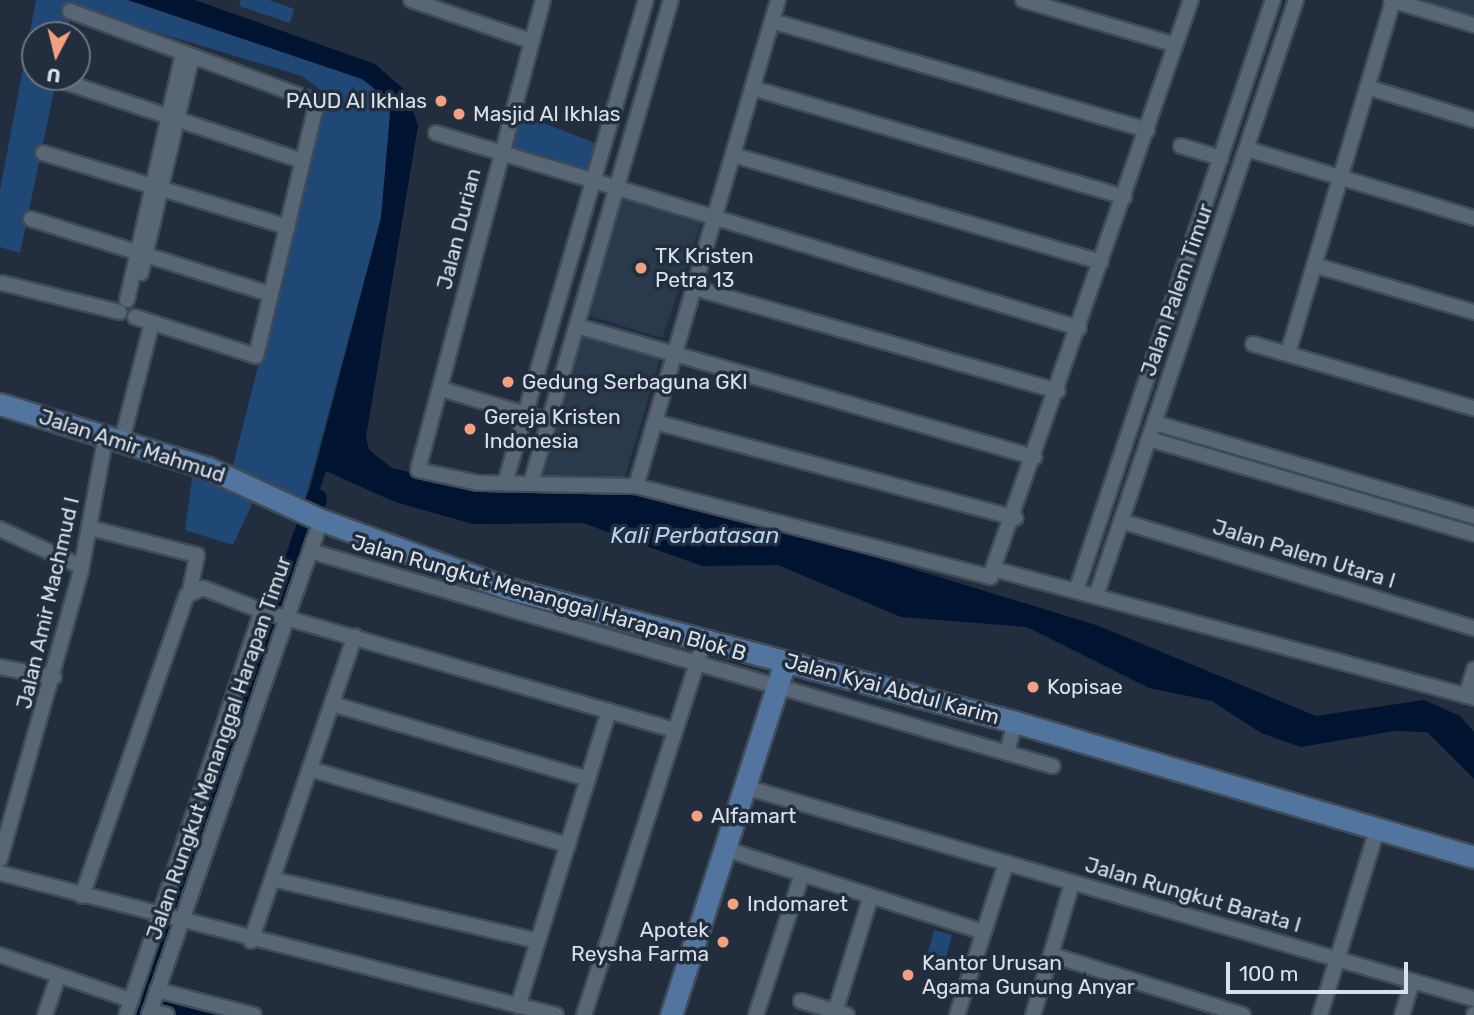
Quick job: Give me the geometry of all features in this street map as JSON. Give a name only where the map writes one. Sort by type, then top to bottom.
[{"type":"street","points":[[411,0],[531,41]]},
{"type":"street","name":"Jalan Durian","points":[[505,483],[418,470],[441,389],[500,150],[543,0]]},
{"type":"street","points":[[646,0],[505,483],[636,486],[986,577],[997,570],[1191,0]]},
{"type":"street","points":[[531,483],[671,0]]},
{"type":"street","points":[[636,486],[778,0]]},
{"type":"street","points":[[1024,0],[1176,45]]},
{"type":"street","name":"Jalan Palem Timur","points":[[1077,587],[1273,0]]},
{"type":"street","name":"Jalan Palem Timur","points":[[1097,593],[1296,0]]},
{"type":"street","points":[[1289,353],[1392,0],[1474,25]]},
{"type":"street","points":[[2,283],[129,308],[155,328],[256,356],[316,101],[70,11]]},
{"type":"street","points":[[772,21],[1147,131]]},
{"type":"street","points":[[129,308],[187,54]]},
{"type":"street","points":[[1367,87],[1474,120]]},
{"type":"street","points":[[752,88],[1124,197]]},
{"type":"street","points":[[91,91],[302,161]]},
{"type":"street","points":[[436,133],[594,178],[616,188],[714,220],[1079,328]]},
{"type":"street","points":[[1181,146],[1221,158]]},
{"type":"street","points":[[1247,149],[1474,218]]},
{"type":"street","points":[[43,153],[288,228]]},
{"type":"street","points":[[733,155],[1101,262]]},
{"type":"street","points":[[31,219],[141,251],[271,294]]},
{"type":"street","points":[[1314,265],[1474,312]]},
{"type":"street","points":[[1182,276],[1202,285]]},
{"type":"street","points":[[694,288],[1058,391]]},
{"type":"street","points":[[576,326],[1035,457]]},
{"type":"street","name":"Jalan Amir Machmud I","points":[[1,856],[54,677],[90,528],[155,328]]},
{"type":"street","points":[[1252,344],[1474,408]]},
{"type":"street","points":[[441,389],[549,421]]},
{"type":"street","name":"Jalan Amir Mahmud","points":[[0,404],[208,468],[311,516]]},
{"type":"street","points":[[655,422],[1014,518]]},
{"type":"street","points":[[1155,423],[1474,516]]},
{"type":"street","points":[[1149,439],[1474,534]]},
{"type":"street","name":"Jalan Rungkut Menanggal Harapan Timur","points":[[153,1003],[169,921],[273,613],[310,551],[311,516]]},
{"type":"street","name":"Jalan Kyai Abdul Karim","points":[[311,516],[507,588],[701,651],[785,661],[1015,722],[1474,857]]},
{"type":"street","name":"Jalan Palem Utara I","points":[[1121,521],[1474,628]]},
{"type":"street","points":[[82,896],[189,592],[197,555],[90,528]]},
{"type":"street","points":[[0,529],[82,567]]},
{"type":"street","name":"Jalan Rungkut Menanggal Harapan Blok B","points":[[310,551],[701,651],[777,686],[1052,766]]},
{"type":"street","points":[[997,570],[1077,587],[1470,697],[1474,669]]},
{"type":"street","name":"Jalan Rungkut Menanggal Harapan Timur","points":[[189,592],[203,588],[273,613]]},
{"type":"street","points":[[273,613],[674,730]]},
{"type":"street","name":"Jalan Rungkut Menanggal Harapan Timur","points":[[169,921],[273,613]]},
{"type":"street","points":[[251,941],[355,636]]},
{"type":"street","points":[[584,1015],[701,651]]},
{"type":"street","points":[[671,1015],[785,661]]},
{"type":"street","points":[[0,667],[54,677]]},
{"type":"street","points":[[332,704],[588,779]]},
{"type":"street","points":[[518,1006],[609,711]]},
{"type":"street","points":[[1007,752],[1015,722]]},
{"type":"street","points":[[310,769],[568,845]]},
{"type":"street","name":"Jalan Rungkut Barata I","points":[[745,787],[1474,999]]},
{"type":"street","points":[[1320,1015],[1378,827]]},
{"type":"street","points":[[724,849],[984,932]]},
{"type":"street","points":[[957,1015],[1006,863]]},
{"type":"street","points":[[0,873],[169,921],[556,1015]]},
{"type":"street","points":[[757,1015],[802,874]]},
{"type":"street","points":[[272,879],[538,941]]},
{"type":"street","points":[[1033,1015],[1072,883]]},
{"type":"street","points":[[801,1001],[841,1013],[871,897]]},
{"type":"street","points":[[126,1015],[169,921]]},
{"type":"street","points":[[0,955],[131,1000]]},
{"type":"street","points":[[1052,955],[1243,1015]]},
{"type":"street","points":[[45,1015],[58,977]]},
{"type":"street","points":[[1402,1015],[1412,982]]},
{"type":"street","points":[[153,1003],[167,1015]]},
{"type":"street","points":[[153,1003],[254,1015]]},
{"type":"shaded area","points":[[36,0],[128,0],[362,79],[389,99],[391,147],[381,218],[303,507],[231,473],[327,95],[302,76],[72,7],[69,21],[32,21]]},
{"type":"shaded area","points":[[241,0],[269,0],[294,9],[290,23],[239,6]]},
{"type":"shaded area","points":[[1417,0],[1474,0],[1474,17]]},
{"type":"shaded area","points":[[21,79],[21,91],[54,91],[20,253],[0,247],[0,190]]},
{"type":"shaded area","points":[[520,114],[595,143],[587,170],[512,147]]},
{"type":"shaded area","name":"TK Kristen Petra 13","points":[[618,198],[701,223],[662,338],[584,314]]},
{"type":"shaded area","points":[[580,329],[661,355],[624,480],[536,479]]},
{"type":"shaded area","points":[[194,465],[257,493],[233,545],[185,530]]},
{"type":"shaded area","points":[[934,930],[952,935],[943,968],[925,964]]},
{"type":"water","name":"Kali Perbatasan","points":[[128,0],[195,0],[375,64],[407,92],[418,126],[366,437],[369,450],[392,468],[472,487],[636,492],[805,536],[1099,626],[1316,716],[1424,700],[1460,716],[1474,732],[1474,779],[1427,732],[1394,731],[1301,747],[1261,733],[1212,701],[1149,688],[1027,627],[901,617],[778,565],[702,566],[583,523],[473,524],[395,502],[326,471],[315,503],[307,500],[381,218],[391,102],[362,79]]},
{"type":"waterway","points":[[136,1015],[316,498]]},
{"type":"waterway","points":[[142,997],[214,1015]]},
{"type":"place","name":"PAUD Al Ikhlas","points":[[441,101]]},
{"type":"place","name":"Masjid Al Ikhlas","points":[[459,114]]},
{"type":"place","name":"TK Kristen Petra 13","points":[[641,268]]},
{"type":"place","name":"Gedung Serbaguna GKI","points":[[508,382]]},
{"type":"place","name":"Gereja Kristen Indonesia","points":[[470,429]]},
{"type":"place","name":"Kopisae","points":[[1033,687]]},
{"type":"place","name":"Alfamart","points":[[697,816]]},
{"type":"place","name":"Indomaret","points":[[733,904]]},
{"type":"place","name":"Apotek Reysha Farma","points":[[723,942]]},
{"type":"place","name":"Kantor Urusan Agama Gunung Anyar","points":[[908,975]]}]
